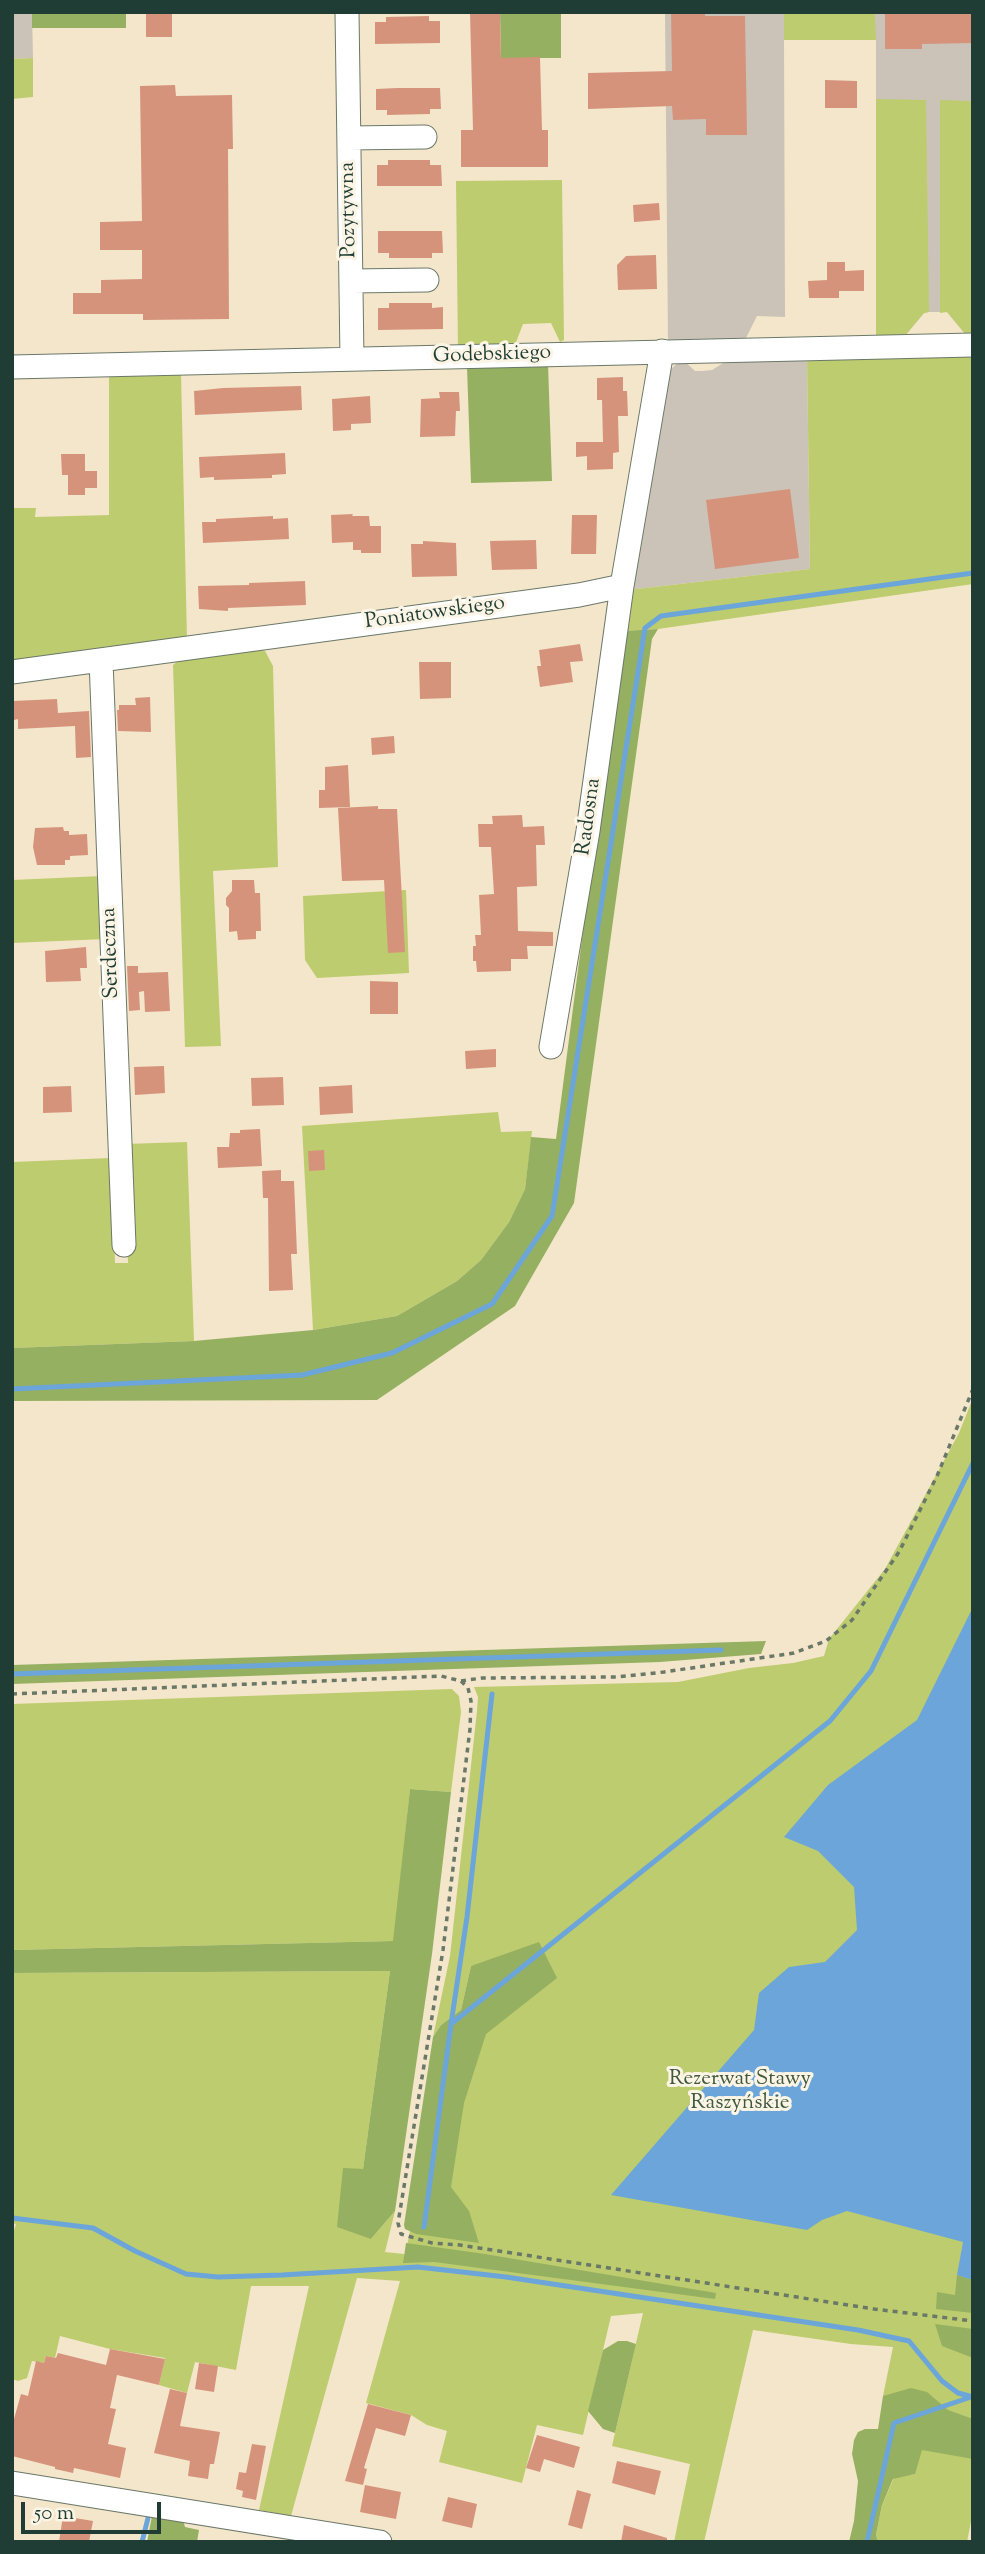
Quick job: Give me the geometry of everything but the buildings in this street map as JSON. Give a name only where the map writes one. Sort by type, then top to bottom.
[{"type":"street","name":"Pozytywna","points":[[347,12],[352,359]]},
{"type":"street","name":"Pozytywna","points":[[349,138],[425,137]]},
{"type":"street","name":"Pozytywna","points":[[351,281],[426,280]]},
{"type":"street","name":"Godebskiego","points":[[12,367],[973,345]]},
{"type":"street","points":[[622,586],[662,351]]},
{"type":"street","name":"Poniatowskiego","points":[[12,672],[555,598],[622,586]]},
{"type":"street","name":"Radosna","points":[[551,1047],[588,831],[622,586]]},
{"type":"street","name":"Serdeczna","points":[[101,660],[124,1245]]},
{"type":"street","points":[[12,2483],[380,2542]]},
{"type":"path","points":[[12,1694],[442,1676],[461,1681],[482,1678],[617,1677],[794,1653],[826,1641],[852,1620],[899,1552],[937,1476],[973,1389]]},
{"type":"path","points":[[461,1681],[468,1688],[471,1701],[470,1729],[443,1950],[398,2224],[401,2234],[432,2243],[460,2245],[874,2309],[973,2321]]},
{"type":"shaded area","points":[[12,12],[32,12],[33,58],[12,59]]},
{"type":"shaded area","points":[[665,12],[973,12],[973,335],[966,335],[947,312],[929,312],[924,313],[904,337],[876,337],[876,40],[784,40],[785,317],[757,316],[745,340],[668,342]]},
{"type":"shaded area","points":[[733,357],[807,357],[810,569],[628,590],[668,372],[682,359],[695,371],[703,371],[712,370]]},
{"type":"green space","points":[[32,12],[126,12],[126,28],[32,28]]},
{"type":"green space","points":[[500,12],[561,12],[561,58],[501,58]]},
{"type":"green space","points":[[784,12],[875,12],[876,40],[784,40]]},
{"type":"green space","points":[[33,58],[33,97],[12,99],[12,59]]},
{"type":"green space","points":[[876,99],[926,100],[929,312],[924,313],[904,337],[876,337]]},
{"type":"green space","points":[[940,100],[973,101],[973,335],[966,335],[947,312],[940,313]]},
{"type":"green space","points":[[562,180],[564,340],[560,342],[551,323],[523,324],[513,350],[458,351],[456,181]]},
{"type":"green space","points":[[973,355],[973,584],[658,629],[622,631],[628,590],[810,569],[807,357]]},
{"type":"green space","points":[[548,364],[552,481],[471,483],[467,367]]},
{"type":"green space","points":[[181,372],[187,640],[12,665],[12,508],[36,508],[35,517],[109,515],[109,373]]},
{"type":"green space","points":[[658,629],[652,639],[574,1203],[515,1306],[377,1400],[12,1401],[12,1348],[194,1341],[313,1330],[397,1316],[457,1281],[481,1260],[509,1222],[525,1189],[531,1137],[556,1139],[622,631]]},
{"type":"green space","points":[[255,648],[265,651],[273,666],[278,867],[213,871],[221,1046],[185,1047],[173,665],[181,658]]},
{"type":"green space","points":[[102,876],[105,939],[12,943],[12,880]]},
{"type":"green space","points":[[406,890],[409,973],[317,978],[305,960],[303,896]]},
{"type":"green space","points":[[498,1112],[501,1132],[532,1131],[525,1189],[509,1222],[481,1260],[457,1281],[397,1316],[313,1330],[302,1126]]},
{"type":"green space","points":[[187,1142],[194,1341],[12,1348],[12,1162],[111,1158],[115,1263],[128,1263],[125,1144]]},
{"type":"green space","name":"Rezerwat Stawy Raszyńskie","points":[[973,1398],[973,2511],[967,2542],[878,2542],[876,2535],[882,2505],[894,2478],[915,2474],[883,2396],[893,2347],[753,2330],[704,2542],[674,2542],[690,2464],[612,2446],[643,2313],[611,2316],[583,2435],[537,2425],[522,2483],[439,2462],[447,2431],[427,2425],[411,2415],[366,2403],[400,2281],[357,2278],[291,2516],[259,2510],[309,2286],[251,2286],[236,2370],[195,2362],[187,2393],[159,2385],[165,2358],[110,2349],[60,2336],[55,2358],[46,2356],[44,2363],[32,2361],[27,2378],[18,2381],[12,2379],[12,2237],[16,2224],[12,2223],[12,1973],[390,1971],[363,2169],[371,2239],[395,2211],[385,2252],[404,2254],[404,2260],[453,2025],[544,1952],[471,1966],[461,2010],[441,2025],[433,2037],[450,1956],[477,1711],[478,1697],[474,1687],[678,1682],[824,1656],[829,1639],[885,1569],[959,1433]]},
{"type":"green space","points":[[766,1641],[761,1654],[660,1662],[12,1684],[12,1665]]},
{"type":"green space","points":[[452,1689],[459,1696],[461,1712],[451,1792],[410,1789],[394,1941],[12,1950],[12,1704]]},
{"type":"green space","points":[[410,1789],[451,1792],[432,1954],[395,2211],[371,2239],[337,2227],[343,2168],[363,2169],[390,1971],[12,1973],[12,1950],[393,1941]]},
{"type":"green space","points":[[539,1942],[557,1978],[486,2034],[464,2103],[451,2187],[469,2211],[479,2243],[416,2234],[405,2229],[404,2225],[433,2037],[441,2025],[461,2010],[471,1966]]},
{"type":"green space","points":[[406,2243],[716,2293],[715,2299],[434,2262],[403,2263]]},
{"type":"green space","points":[[957,2275],[973,2280],[973,2313],[936,2309],[937,2292],[955,2295]]},
{"type":"green space","points":[[935,2324],[973,2329],[973,2358],[942,2346]]},
{"type":"green space","points":[[618,2341],[636,2344],[615,2433],[603,2429],[588,2411],[603,2350]]},
{"type":"green space","points":[[911,2388],[927,2392],[948,2410],[973,2419],[973,2459],[922,2450],[915,2474],[893,2479],[882,2505],[876,2535],[878,2542],[849,2542],[858,2481],[852,2454],[854,2440],[858,2432],[878,2429],[883,2396]]},
{"type":"green space","points":[[152,2516],[183,2520],[185,2527],[199,2530],[197,2542],[147,2542]]},
{"type":"water","points":[[973,1607],[973,2280],[957,2275],[963,2242],[847,2211],[822,2220],[807,2230],[611,2195],[754,2030],[759,1993],[789,1967],[825,1962],[857,1930],[854,1887],[818,1851],[784,1837],[828,1785],[917,1720]]},
{"type":"waterway","points":[[12,1389],[302,1375],[392,1353],[492,1304],[552,1216],[645,628],[661,616],[973,573]]},
{"type":"waterway","points":[[424,2227],[451,2024],[830,1721],[871,1671],[973,1463]]},
{"type":"waterway","points":[[12,1674],[721,1650]]},
{"type":"waterway","points":[[451,2024],[467,1917],[492,1694]]},
{"type":"waterway","points":[[12,2218],[93,2228],[186,2274],[218,2277],[418,2267],[506,2277],[858,2330],[909,2341],[942,2381],[958,2393],[973,2397]]},
{"type":"waterway","points":[[867,2542],[894,2423],[971,2397]]},
{"type":"waterway","points":[[142,2542],[148,2518]]}]
